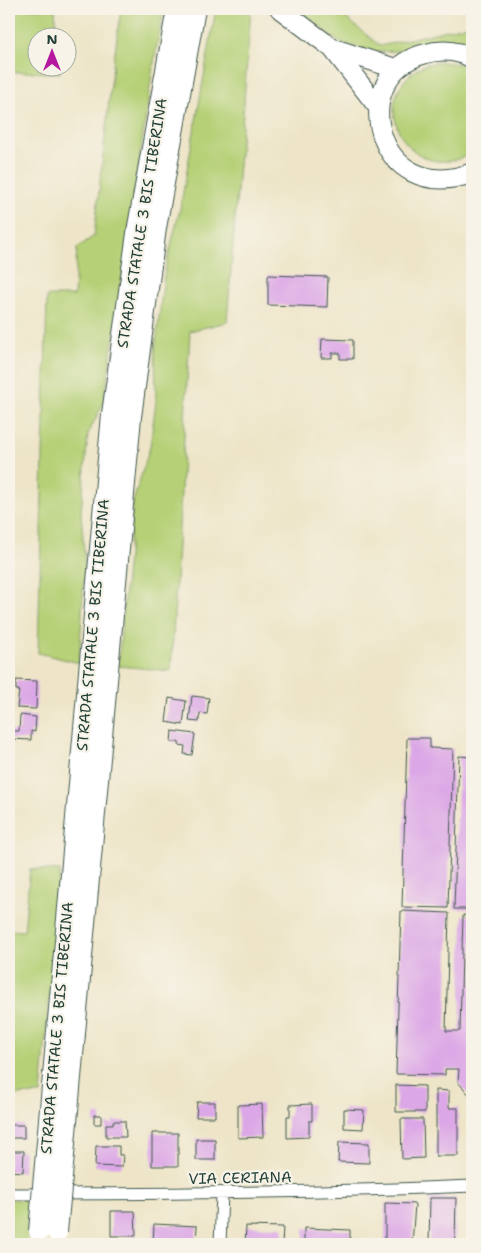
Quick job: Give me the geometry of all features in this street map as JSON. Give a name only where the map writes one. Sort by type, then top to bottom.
[{"type":"highway","name":"STRADA STATALE 3 BIS TIBERINA","points":[[48,1238],[66,1032],[112,414],[138,226],[178,9]]},
{"type":"highway","name":"STRADA STATALE 3 BIS TIBERINA","points":[[66,1032],[131,417],[156,228],[195,9]]},
{"type":"main road","points":[[280,9],[332,48],[378,107]]},
{"type":"main road","points":[[332,48],[397,69]]},
{"type":"main road","points":[[472,58],[460,52],[437,50],[415,56],[397,69],[384,86],[378,107],[379,126],[384,144],[395,159],[406,168],[432,179],[446,180],[472,173]]},
{"type":"street","name":"VIA CERIANA","points":[[9,1194],[362,1191],[472,1186]]},
{"type":"street","points":[[220,1244],[222,1193]]},
{"type":"green space","points":[[9,9],[55,9],[56,28],[28,28],[28,72],[9,72]]},
{"type":"green space","points":[[121,9],[164,9],[152,73],[104,402],[88,434],[81,512],[85,563],[79,663],[38,653],[47,296],[74,296],[77,248],[94,236]]},
{"type":"green space","points":[[216,9],[251,9],[227,322],[190,331],[171,671],[118,666],[133,502],[150,447],[156,401],[155,350],[165,269],[180,209]]},
{"type":"green space","points":[[298,9],[335,9],[380,46],[472,24],[472,39],[433,39],[400,51],[371,52],[337,41]]},
{"type":"green space","points":[[441,62],[459,64],[472,71],[472,152],[450,161],[430,160],[414,151],[401,136],[395,118],[395,99],[404,81],[423,66]]},
{"type":"green space","points":[[30,869],[60,871],[41,1094],[9,1095],[9,930],[24,931]]},
{"type":"green space","points":[[9,1199],[31,1200],[27,1244],[9,1244]]},
{"type":"building","points":[[268,275],[328,277],[327,307],[268,305]]},
{"type":"building","points":[[322,339],[353,340],[353,359],[340,359],[340,353],[332,353],[332,358],[321,358]]},
{"type":"building","points":[[16,680],[37,681],[36,709],[17,708],[19,690],[16,690]]},
{"type":"building","points":[[192,696],[209,698],[207,714],[200,713],[199,722],[189,721]]},
{"type":"building","points":[[169,698],[186,701],[183,725],[166,722]]},
{"type":"building","points":[[20,715],[36,717],[35,732],[31,731],[31,740],[11,739],[11,731],[19,731]]},
{"type":"building","points":[[172,731],[195,734],[192,755],[184,754],[185,746],[179,745],[179,742],[171,742]]},
{"type":"building","points":[[407,738],[430,738],[430,748],[453,749],[448,908],[402,907]]},
{"type":"building","points":[[459,756],[472,757],[472,909],[454,909]]},
{"type":"building","points":[[401,911],[449,913],[446,1031],[460,1031],[463,915],[472,916],[472,1098],[458,1082],[459,1069],[445,1069],[445,1075],[396,1074]]},
{"type":"building","points":[[396,1085],[425,1086],[425,1112],[396,1112]]},
{"type":"building","points":[[436,1090],[449,1091],[449,1108],[458,1108],[458,1156],[436,1156]]},
{"type":"building","points":[[197,1102],[215,1102],[215,1117],[196,1117]]},
{"type":"building","points":[[262,1104],[263,1137],[238,1138],[238,1105]]},
{"type":"building","points":[[312,1104],[312,1121],[309,1121],[309,1137],[287,1138],[287,1116],[290,1116],[290,1105]]},
{"type":"building","points":[[344,1109],[364,1110],[363,1129],[344,1128]]},
{"type":"building","points":[[94,1115],[101,1115],[101,1124],[94,1124]]},
{"type":"building","points":[[401,1119],[423,1119],[424,1158],[402,1159]]},
{"type":"building","points":[[113,1121],[125,1121],[126,1137],[106,1137],[106,1124],[113,1124]]},
{"type":"building","points":[[9,1125],[24,1125],[24,1138],[9,1138]]},
{"type":"building","points":[[152,1133],[178,1133],[178,1166],[152,1166]]},
{"type":"building","points":[[196,1139],[215,1139],[215,1160],[196,1160]]},
{"type":"building","points":[[339,1142],[369,1143],[369,1163],[338,1162]]},
{"type":"building","points":[[96,1146],[119,1146],[119,1155],[123,1155],[122,1167],[95,1166]]},
{"type":"building","points":[[9,1151],[24,1151],[23,1172],[9,1171]]},
{"type":"building","points":[[430,1198],[456,1198],[455,1244],[429,1244]]},
{"type":"building","points":[[385,1203],[415,1204],[412,1244],[385,1244]]},
{"type":"building","points":[[111,1211],[135,1211],[136,1236],[111,1236]]},
{"type":"building","points":[[154,1224],[197,1226],[196,1244],[153,1244]]},
{"type":"building","points":[[246,1226],[283,1227],[282,1244],[245,1244]]},
{"type":"building","points":[[304,1228],[350,1230],[350,1244],[304,1244]]}]
